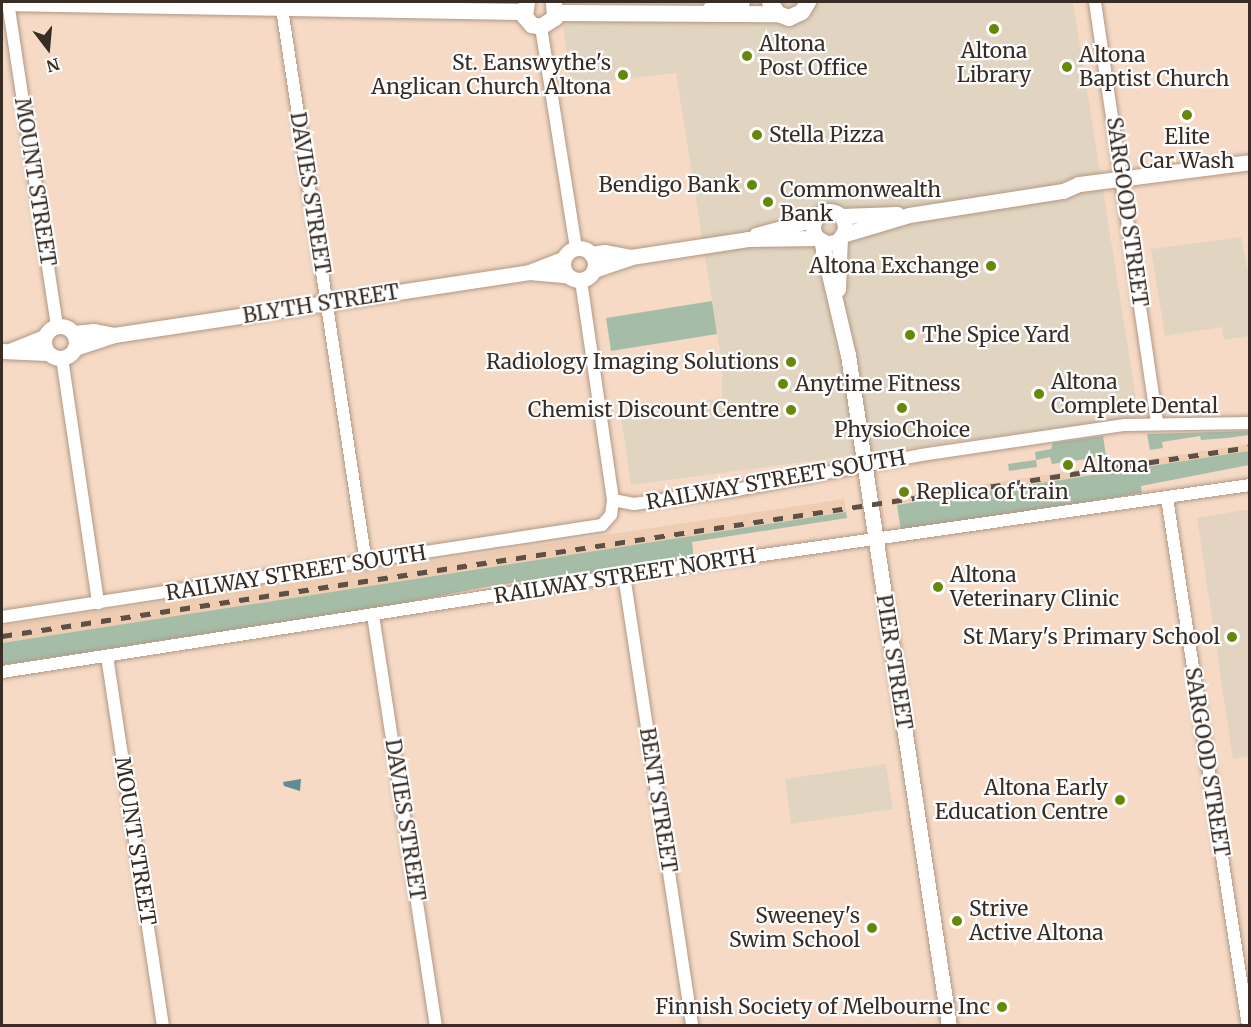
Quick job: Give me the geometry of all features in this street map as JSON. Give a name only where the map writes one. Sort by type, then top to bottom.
[{"type":"main road","points":[[689,14],[742,2]]},
{"type":"main road","points":[[6,3],[525,7],[528,22],[542,27],[552,23],[555,7],[689,14],[774,8],[794,17],[808,3]]},
{"type":"street","name":"SARGOOD STREET","points":[[1095,2],[1157,422]]},
{"type":"street","name":"MOUNT STREET","points":[[6,3],[57,326]]},
{"type":"street","name":"DAVIES STREET","points":[[282,5],[366,563]]},
{"type":"street","points":[[542,27],[576,248]]},
{"type":"street","points":[[581,280],[594,270],[631,257],[748,239],[815,219],[825,211],[841,216],[909,215],[1063,191],[1095,192],[1122,182],[1250,162]]},
{"type":"street","points":[[748,239],[819,239],[829,242],[841,236],[909,215]]},
{"type":"street","points":[[841,216],[844,225],[841,236]]},
{"type":"street","points":[[815,219],[813,229],[819,239]]},
{"type":"street","name":"PIER STREET","points":[[838,298],[841,236]]},
{"type":"street","name":"PIER STREET","points":[[819,239],[838,298],[949,1026]]},
{"type":"street","points":[[576,248],[591,254],[605,252],[631,257]]},
{"type":"street","points":[[576,248],[563,259],[566,275],[581,280]]},
{"type":"street","points":[[591,254],[594,270]]},
{"type":"street","name":"BLYTH STREET","points":[[75,341],[529,272],[563,259]]},
{"type":"street","name":"BLYTH STREET","points":[[529,272],[566,275]]},
{"type":"street","points":[[581,280],[613,500]]},
{"type":"street","points":[[7,351],[45,337],[57,326],[75,341],[63,358],[98,603]]},
{"type":"street","points":[[45,337],[47,352]]},
{"type":"street","points":[[7,351],[47,352],[63,358]]},
{"type":"street","name":"RAILWAY STREET SOUTH","points":[[2,617],[602,525],[611,515],[613,500],[634,504],[1157,422],[1250,423]]},
{"type":"street","name":"RAILWAY STREET NORTH","points":[[2,672],[624,575],[876,541],[1250,485]]},
{"type":"street","name":"SARGOOD STREET","points":[[1167,498],[1248,1026]]},
{"type":"street","name":"BENT STREET","points":[[624,575],[692,1026]]},
{"type":"street","name":"DAVIES STREET","points":[[373,615],[436,1026]]},
{"type":"street","name":"MOUNT STREET","points":[[107,656],[163,1026]]},
{"type":"shaded area","points":[[560,2],[1073,2],[1139,417],[631,485],[621,415],[722,398],[722,364],[676,73],[571,85]]},
{"type":"shaded area","points":[[1241,237],[1249,277],[1249,336],[1224,340],[1222,327],[1165,336],[1151,249]]},
{"type":"shaded area","points":[[1249,444],[1249,451],[893,505],[892,498]]},
{"type":"shaded area","points":[[844,499],[846,512],[2,643],[2,626]]},
{"type":"shaded area","name":"St Mary's Primary School","points":[[1249,509],[1249,756],[1233,759],[1197,518]]},
{"type":"shaded area","points":[[886,764],[893,809],[791,824],[785,779]]},
{"type":"green space","points":[[712,301],[717,334],[611,351],[606,318]]},
{"type":"green space","points":[[1249,431],[1249,435],[1227,438],[1201,440],[1200,436],[1162,442],[1163,448],[1150,450],[1147,434]]},
{"type":"green space","points":[[1103,436],[1106,456],[1052,464],[1050,457],[1036,460],[1035,452],[1051,449],[1053,443]]},
{"type":"green space","points":[[1249,451],[1249,465],[1141,486],[1142,493],[901,531],[897,505]]},
{"type":"green space","points":[[1036,460],[1037,467],[1009,471],[1008,464]]},
{"type":"green space","points":[[846,512],[847,518],[692,542],[694,559],[490,586],[383,607],[2,665],[2,643]]},
{"type":"water","points":[[301,779],[300,791],[284,786],[283,782]]},
{"type":"railway","points":[[2,636],[1250,447]]},
{"type":"place","name":"Altona Library","points":[[994,29]]},
{"type":"place","name":"Altona Post Office","points":[[747,56]]},
{"type":"place","name":"Altona Baptist Church","points":[[1067,67]]},
{"type":"place","name":"St. Eanswythe's Anglican Church Altona","points":[[623,75]]},
{"type":"place","name":"Elite Car Wash","points":[[1187,115]]},
{"type":"place","name":"Stella Pizza","points":[[757,135]]},
{"type":"place","name":"Bendigo Bank","points":[[752,185]]},
{"type":"place","name":"Commonwealth Bank","points":[[768,202]]},
{"type":"place","name":"Altona Exchange","points":[[991,266]]},
{"type":"place","name":"The Spice Yard","points":[[910,335]]},
{"type":"place","name":"Radiology Imaging Solutions","points":[[791,362]]},
{"type":"place","name":"Anytime Fitness","points":[[783,384]]},
{"type":"place","name":"Altona Complete Dental","points":[[1039,394]]},
{"type":"place","name":"PhysioChoice","points":[[902,408]]},
{"type":"place","name":"Chemist Discount Centre","points":[[791,410]]},
{"type":"place","name":"Altona","points":[[1068,465]]},
{"type":"place","name":"Replica of train","points":[[904,492]]},
{"type":"place","name":"Altona Veterinary Clinic","points":[[938,587]]},
{"type":"place","name":"St Mary's Primary School","points":[[1232,637]]},
{"type":"place","name":"Altona Early Education Centre","points":[[1120,800]]},
{"type":"place","name":"Strive Active Altona","points":[[957,921]]},
{"type":"place","name":"Sweeney's Swim School","points":[[872,928]]},
{"type":"place","name":"Finnish Society of Melbourne Inc","points":[[1002,1007]]}]
